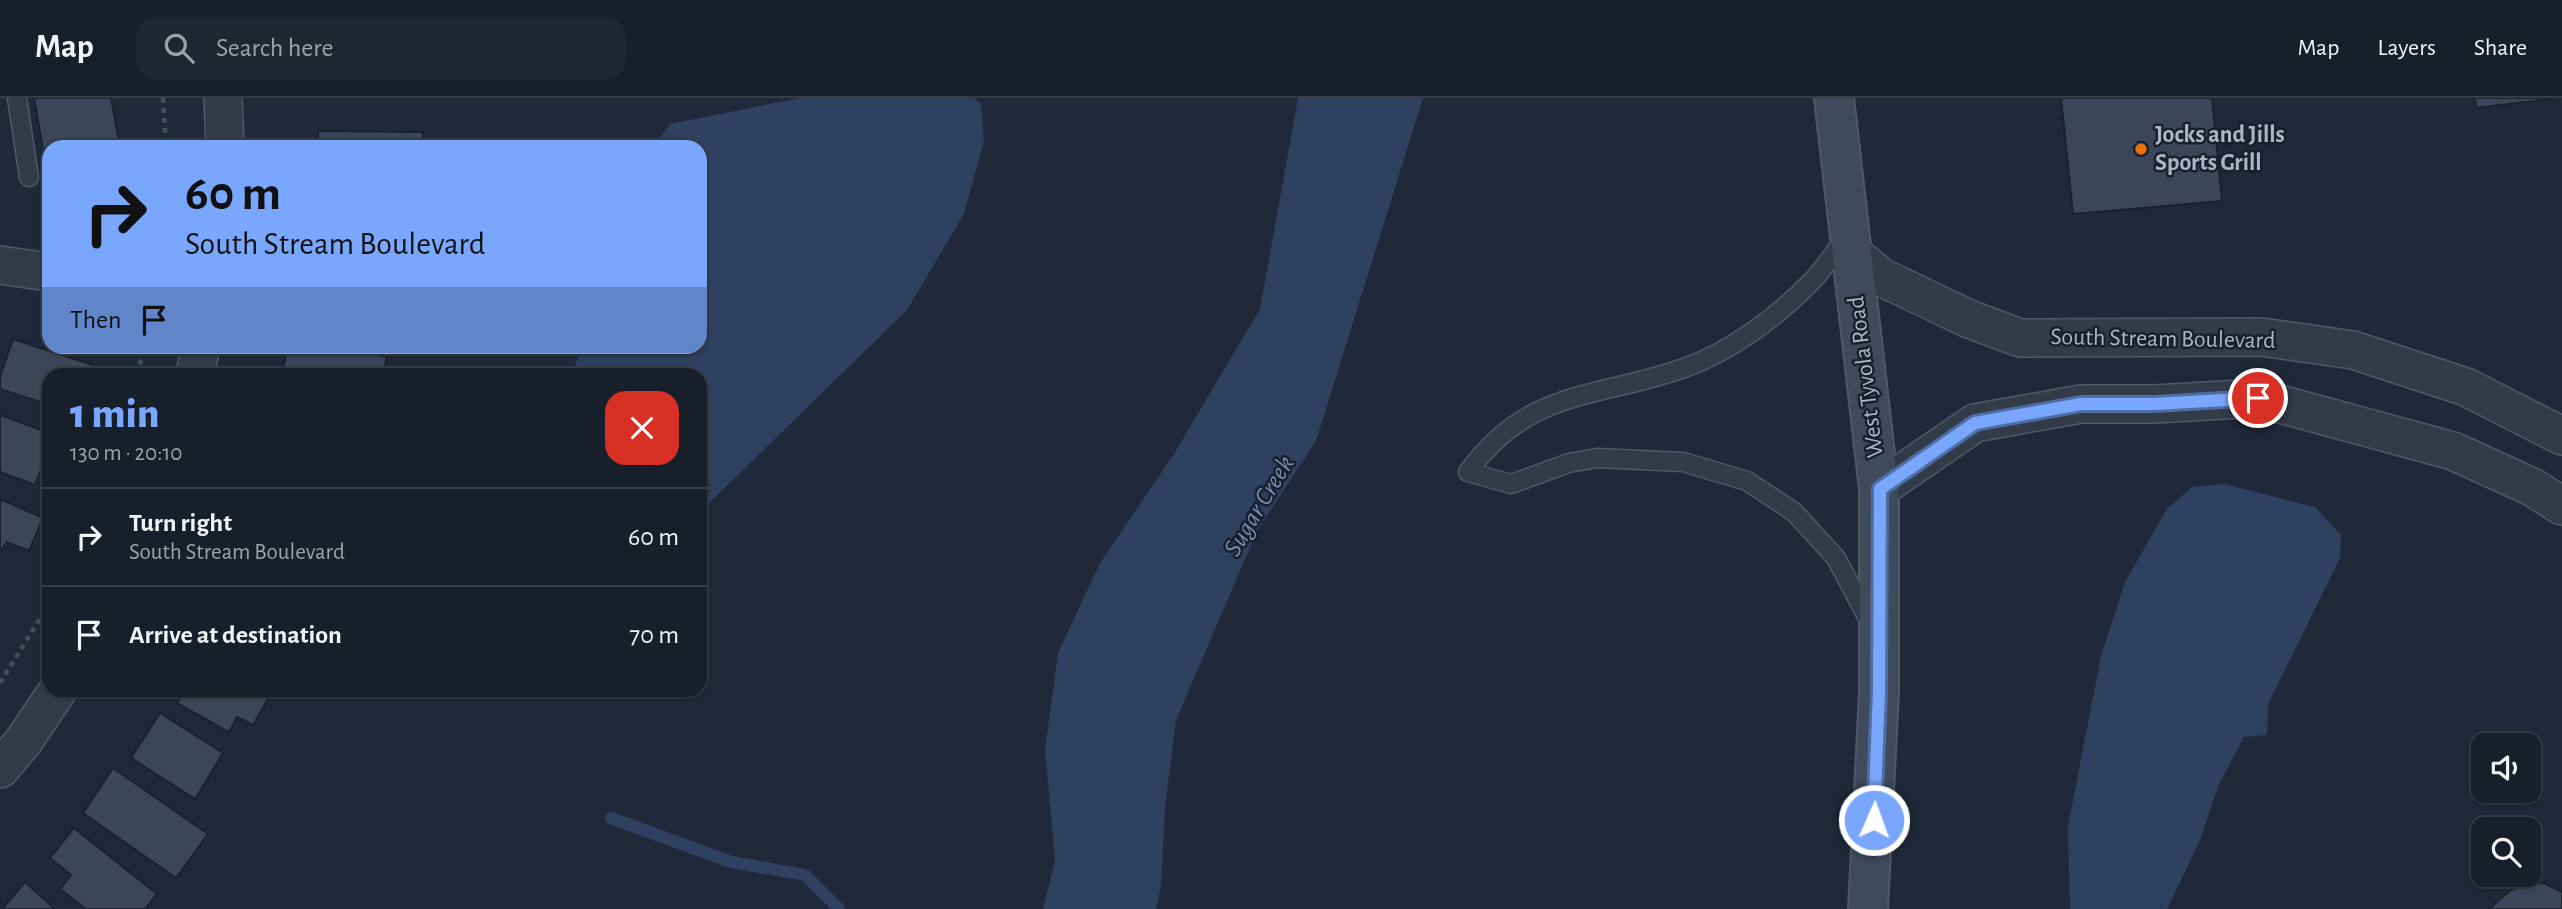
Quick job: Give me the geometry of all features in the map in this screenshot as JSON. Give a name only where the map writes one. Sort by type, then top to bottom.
[{"type":"main road","name":"West Tyvola Road","points":[[1834,98],[1880,489],[1877,635],[1879,692],[1868,909]]},
{"type":"street","points":[[223,98],[225,140]]},
{"type":"street","name":"South Stream Boulevard","points":[[1850,242],[1881,277],[1969,318],[2020,338],[2261,337],[2354,350],[2466,387],[2562,436]]},
{"type":"street","points":[[0,264],[42,271]]},
{"type":"street","points":[[1880,489],[1975,423],[2081,404],[2155,404],[2258,398],[2454,451],[2532,487],[2562,506]]},
{"type":"street","points":[[0,769],[23,742],[53,697]]},
{"type":"lane","points":[[17,98],[29,177]]},
{"type":"lane","points":[[1850,242],[1811,281],[1749,333],[1684,368],[1562,400],[1534,412],[1487,446],[1468,472],[1511,484],[1569,463],[1597,458],[1683,462],[1747,481],[1794,512],[1836,558],[1877,635]]},
{"type":"path","points":[[163,98],[166,140]]},
{"type":"path","points":[[0,683],[42,615]]},
{"type":"water","points":[[800,98],[975,98],[981,105],[984,140],[964,214],[907,310],[707,505],[707,368],[574,368],[579,354],[707,354],[707,140],[659,140],[670,124]]},
{"type":"water","name":"Sugar Creek","points":[[1298,98],[1423,98],[1316,441],[1258,529],[1176,720],[1165,808],[1161,886],[1156,909],[1043,909],[1055,860],[1045,749],[1058,653],[1100,563],[1174,454],[1260,309]]},
{"type":"water","points":[[2224,484],[2315,507],[2341,535],[2340,558],[2268,704],[2267,735],[2244,737],[2219,784],[2200,840],[2167,909],[2070,909],[2068,826],[2101,656],[2125,582],[2167,509],[2192,487]]},
{"type":"building","points":[[34,98],[111,98],[119,140],[42,140],[42,143]]},
{"type":"building","name":"Jocks and Jills Sports Grill","points":[[2061,98],[2212,98],[2222,201],[2073,214]]},
{"type":"building","points":[[2475,98],[2558,98],[2476,108]]},
{"type":"building","points":[[318,131],[423,132],[423,140],[318,140]]},
{"type":"building","points":[[13,339],[42,348],[42,354],[59,354],[93,365],[92,368],[42,368],[42,403],[0,389],[0,377]]},
{"type":"building","points":[[286,354],[373,354],[387,357],[384,368],[283,368]]},
{"type":"building","points":[[0,415],[42,430],[42,473],[35,485],[0,472]]},
{"type":"building","points":[[0,499],[42,518],[29,551],[7,542],[0,552]]},
{"type":"building","points":[[181,697],[269,697],[253,725],[237,717],[229,732],[177,703]]},
{"type":"building","points":[[160,713],[223,753],[195,799],[131,758]]},
{"type":"building","points":[[113,768],[208,834],[176,878],[83,813]]},
{"type":"building","points":[[74,828],[157,894],[145,909],[86,909],[60,889],[71,875],[50,858]]},
{"type":"building","points":[[25,882],[55,909],[2,909]]},
{"type":"building","points":[[2541,883],[2562,892],[2562,909],[2489,909],[2511,890],[2518,887],[2541,887]]},
{"type":"waterway","points":[[611,818],[731,862],[805,875],[839,909]]},
{"type":"place","name":"Jocks and Jills Sports Grill","points":[[2141,149]]},
{"type":"route","points":[[1874,820],[1879,692],[1877,635],[1880,489],[1975,423],[2081,404],[2155,404],[2258,398]]}]
